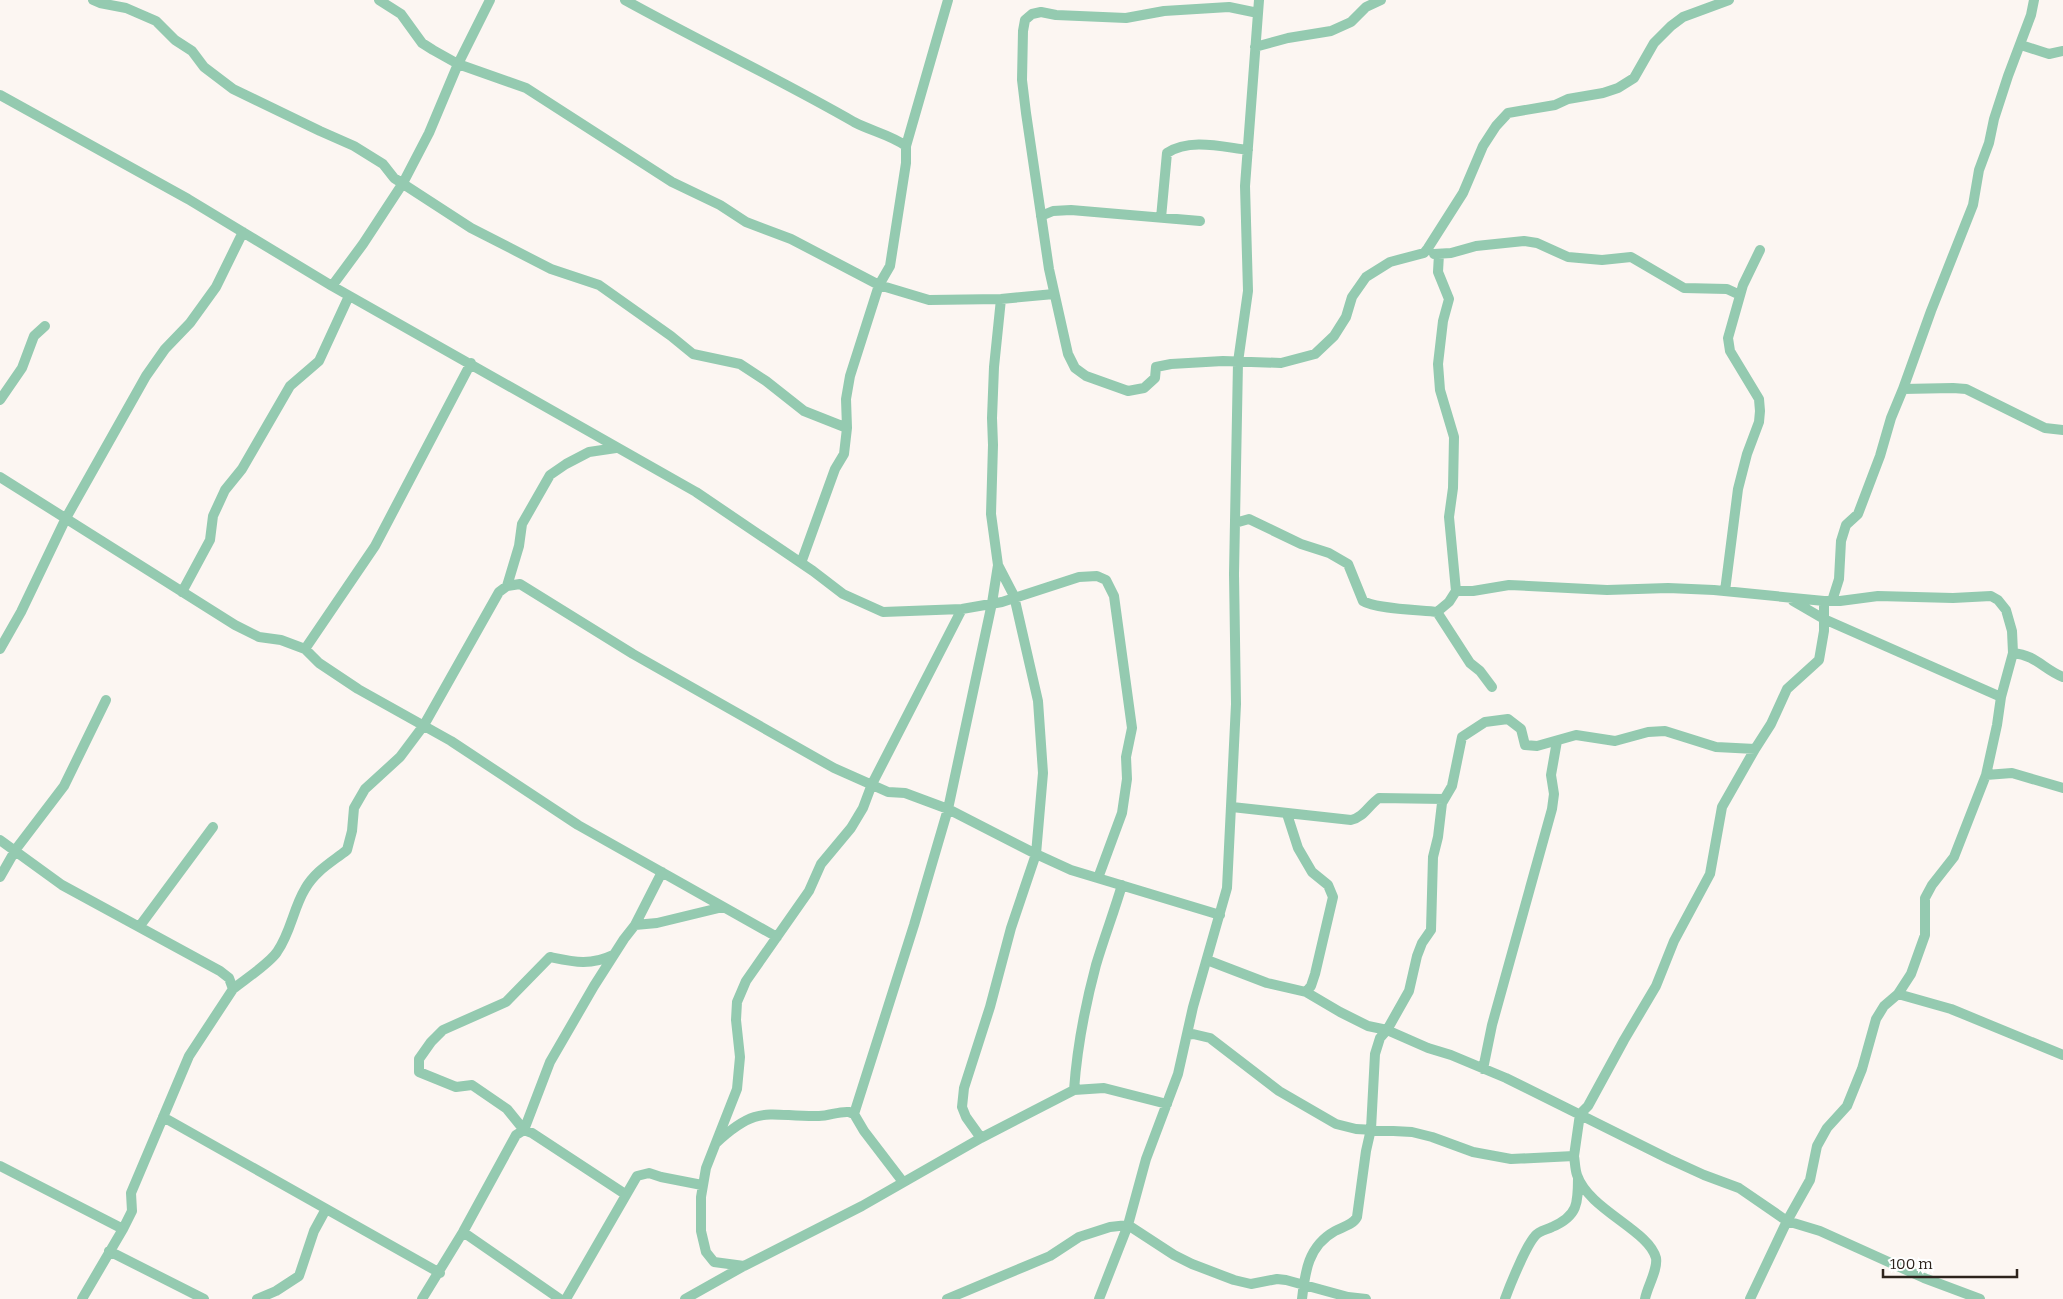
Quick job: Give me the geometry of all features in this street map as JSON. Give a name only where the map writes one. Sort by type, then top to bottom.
[{"type":"street","points":[[94,0],[126,8],[156,21],[175,40],[192,52],[204,67],[233,89],[354,146],[383,164],[394,178],[471,228],[551,269],[599,284],[693,354],[740,364],[766,381],[804,411],[847,428]]},
{"type":"street","points":[[379,0],[401,14],[422,43],[458,64],[526,88],[672,182],[720,205],[746,222],[791,239],[879,284],[929,300],[1001,299],[1054,294]]},
{"type":"street","points":[[332,286],[403,184],[429,134],[458,64],[490,0]]},
{"type":"street","points":[[625,0],[777,79],[870,131],[906,146]]},
{"type":"street","points":[[801,563],[835,469],[844,454],[847,428],[846,399],[850,376],[879,284],[890,266],[906,163],[906,146],[948,0]]},
{"type":"street","points":[[1099,1299],[1128,1225],[1146,1159],[1178,1074],[1227,888],[1236,704],[1234,574],[1238,362],[1248,291],[1245,186],[1259,0]]},
{"type":"street","points":[[1255,47],[1288,38],[1331,30],[1351,22],[1366,7],[1381,0]]},
{"type":"street","points":[[1424,252],[1434,240],[1464,193],[1483,146],[1496,126],[1508,113],[1555,106],[1568,99],[1603,93],[1618,88],[1634,78],[1654,43],[1671,26],[1683,17],[1729,0]]},
{"type":"street","points":[[1505,1299],[1522,1259],[1536,1235],[1564,1221],[1575,1208],[1578,1200],[1578,1177],[1574,1156],[1580,1114],[1588,1106],[1656,986],[1674,941],[1710,874],[1722,807],[1771,724],[1787,689],[1819,660],[1828,601],[1839,579],[1841,541],[1846,525],[1858,514],[1880,456],[1891,418],[1973,205],[1979,170],[1994,119],[2008,76],[2021,45],[2034,0]]},
{"type":"street","points":[[1258,13],[1229,7],[1164,11],[1126,18],[1056,16],[1041,12],[1032,14],[1025,20],[1022,80],[1054,294],[1068,354],[1075,368],[1086,376],[1128,391],[1144,388],[1155,378],[1156,367],[1171,364],[1206,361],[1281,363],[1315,354],[1334,336],[1346,318],[1352,297],[1366,278],[1390,262],[1424,252],[1439,254],[1476,246],[1524,241],[1537,243],[1568,257],[1602,260],[1631,256],[1684,288],[1727,289],[1740,296]]},
{"type":"street","points":[[2021,45],[2049,54],[2063,51]]},
{"type":"street","points":[[2,100],[188,199],[349,296],[696,492],[801,563],[843,594],[883,612],[962,609],[1002,602],[1014,596],[1079,577],[1097,576],[1106,580],[1114,596],[1132,728],[1126,757],[1127,779],[1122,813],[1098,878]]},
{"type":"street","points":[[1161,218],[1167,153],[1175,148],[1192,144],[1248,150]]},
{"type":"street","points":[[1041,216],[1053,211],[1072,210],[1200,221]]},
{"type":"street","points":[[0,648],[21,612],[66,518],[146,376],[165,349],[190,323],[216,287],[243,232]]},
{"type":"street","points":[[1725,591],[1738,489],[1747,454],[1759,422],[1760,410],[1759,399],[1730,351],[1728,344],[1729,330],[1740,296],[1760,250]]},
{"type":"street","points":[[1235,523],[1249,519],[1301,544],[1321,549],[1342,560],[1351,567],[1361,597],[1367,604],[1437,612],[1449,602],[1456,591],[1449,517],[1454,469],[1454,437],[1440,390],[1438,364],[1442,321],[1449,300],[1438,272],[1439,254]]},
{"type":"street","points":[[182,592],[210,540],[214,516],[225,490],[242,469],[290,386],[318,360],[349,296]]},
{"type":"street","points":[[854,1114],[914,925],[948,809],[992,603],[998,565],[991,514],[992,418],[1001,299]]},
{"type":"street","points":[[0,400],[22,368],[34,336],[45,326]]},
{"type":"street","points":[[305,649],[375,546],[471,364]]},
{"type":"street","points":[[1903,389],[1953,388],[1966,390],[2045,428],[2063,430]]},
{"type":"street","points":[[507,586],[519,546],[522,524],[550,475],[589,452],[616,448]]},
{"type":"street","points":[[0,477],[235,625],[259,637],[281,640],[305,649],[319,663],[358,689],[452,741],[578,825],[777,937]]},
{"type":"street","points":[[981,1138],[966,1117],[962,1107],[964,1088],[990,1006],[1014,918],[1036,854],[1043,773],[1038,701],[1014,596],[998,565]]},
{"type":"street","points":[[82,1299],[132,1211],[131,1193],[189,1056],[233,989],[276,954],[290,928],[297,904],[306,887],[322,868],[347,850],[352,831],[354,808],[365,789],[400,757],[424,725],[500,592],[507,586],[520,584],[633,654],[834,768],[888,792],[905,793],[948,809],[1071,870],[1220,915]]},
{"type":"street","points":[[1456,591],[1524,585],[1607,590],[1668,588],[1725,591],[1789,599],[1828,601],[1878,596],[1953,598],[1991,596],[1998,600],[2006,610],[2012,631],[2013,653],[2001,697],[1986,775],[1954,857],[1925,898],[1925,935],[1911,974],[1898,994],[1884,1006],[1876,1019],[1862,1069],[1847,1106],[1827,1128],[1817,1146],[1810,1180],[1750,1299]]},
{"type":"street","points":[[1789,599],[1824,619],[2001,697]]},
{"type":"street","points":[[744,1266],[714,1262],[706,1252],[700,1231],[702,1185],[738,1089],[740,1056],[736,1020],[737,1002],[746,982],[809,891],[821,864],[851,828],[863,808],[872,784],[962,609]]},
{"type":"street","points":[[1437,612],[1465,655],[1492,687]]},
{"type":"street","points":[[2013,653],[2033,658],[2042,663],[2049,671],[2063,677]]},
{"type":"street","points":[[0,877],[16,849],[64,786],[106,700]]},
{"type":"street","points":[[1302,1299],[1307,1265],[1321,1242],[1327,1236],[1358,1217],[1366,1151],[1371,1130],[1375,1054],[1380,1038],[1387,1030],[1409,991],[1417,956],[1422,943],[1431,930],[1432,857],[1438,838],[1442,803],[1452,786],[1462,737],[1486,722],[1508,719],[1516,723],[1521,729],[1525,745],[1528,746],[1557,741],[1576,735],[1615,741],[1648,732],[1665,731],[1716,747],[1755,749]]},
{"type":"street","points":[[1483,1069],[1492,1025],[1552,809],[1554,794],[1551,775],[1557,741]]},
{"type":"street","points":[[1986,775],[2012,773],[2063,788]]},
{"type":"street","points":[[1232,807],[1351,820],[1365,813],[1379,798],[1444,799]]},
{"type":"street","points":[[1287,814],[1298,848],[1312,872],[1328,885],[1333,897],[1311,986],[1306,992]]},
{"type":"street","points":[[140,927],[213,827]]},
{"type":"street","points":[[0,840],[16,849],[62,884],[220,971],[230,978],[233,989]]},
{"type":"street","points":[[422,1299],[463,1232],[516,1135],[524,1130],[550,1062],[613,955],[635,924],[662,872]]},
{"type":"street","points":[[1074,1090],[1077,1050],[1086,1008],[1096,966],[1122,884]]},
{"type":"street","points":[[635,924],[657,923],[723,907]]},
{"type":"street","points":[[613,955],[599,962],[580,963],[550,957],[506,1002],[443,1030],[430,1042],[419,1059],[420,1072],[456,1086],[472,1085],[507,1109],[524,1130],[532,1133],[625,1194]]},
{"type":"street","points":[[1207,960],[1267,983],[1306,992],[1368,1026],[1387,1030],[1506,1078],[1704,1175],[1740,1188],[1788,1221],[1820,1231],[1924,1278],[1980,1299]]},
{"type":"street","points":[[1898,994],[2001,1028],[2063,1055]]},
{"type":"street","points":[[1187,1035],[1198,1034],[1210,1038],[1279,1091],[1336,1124],[1356,1129],[1412,1132],[1473,1152],[1512,1159],[1574,1156]]},
{"type":"street","points":[[685,1299],[744,1266],[862,1206],[981,1138],[1074,1090],[1104,1088],[1167,1104]]},
{"type":"street","points":[[716,1144],[736,1126],[757,1115],[769,1113],[821,1116],[846,1112],[854,1114],[864,1131],[903,1182]]},
{"type":"street","points":[[163,1118],[440,1272]]},
{"type":"street","points":[[0,1166],[123,1229]]},
{"type":"street","points":[[566,1299],[637,1176],[649,1173],[702,1185]]},
{"type":"street","points":[[1578,1177],[1600,1205],[1640,1236],[1654,1255],[1656,1264],[1645,1299]]},
{"type":"street","points":[[257,1299],[299,1276],[314,1231],[326,1209]]},
{"type":"street","points":[[947,1299],[1050,1256],[1079,1237],[1110,1227],[1128,1225],[1174,1255],[1234,1280],[1251,1284],[1277,1279],[1286,1280],[1348,1297],[1366,1299]]},
{"type":"street","points":[[463,1232],[560,1299]]},
{"type":"street","points":[[110,1251],[204,1299]]}]
